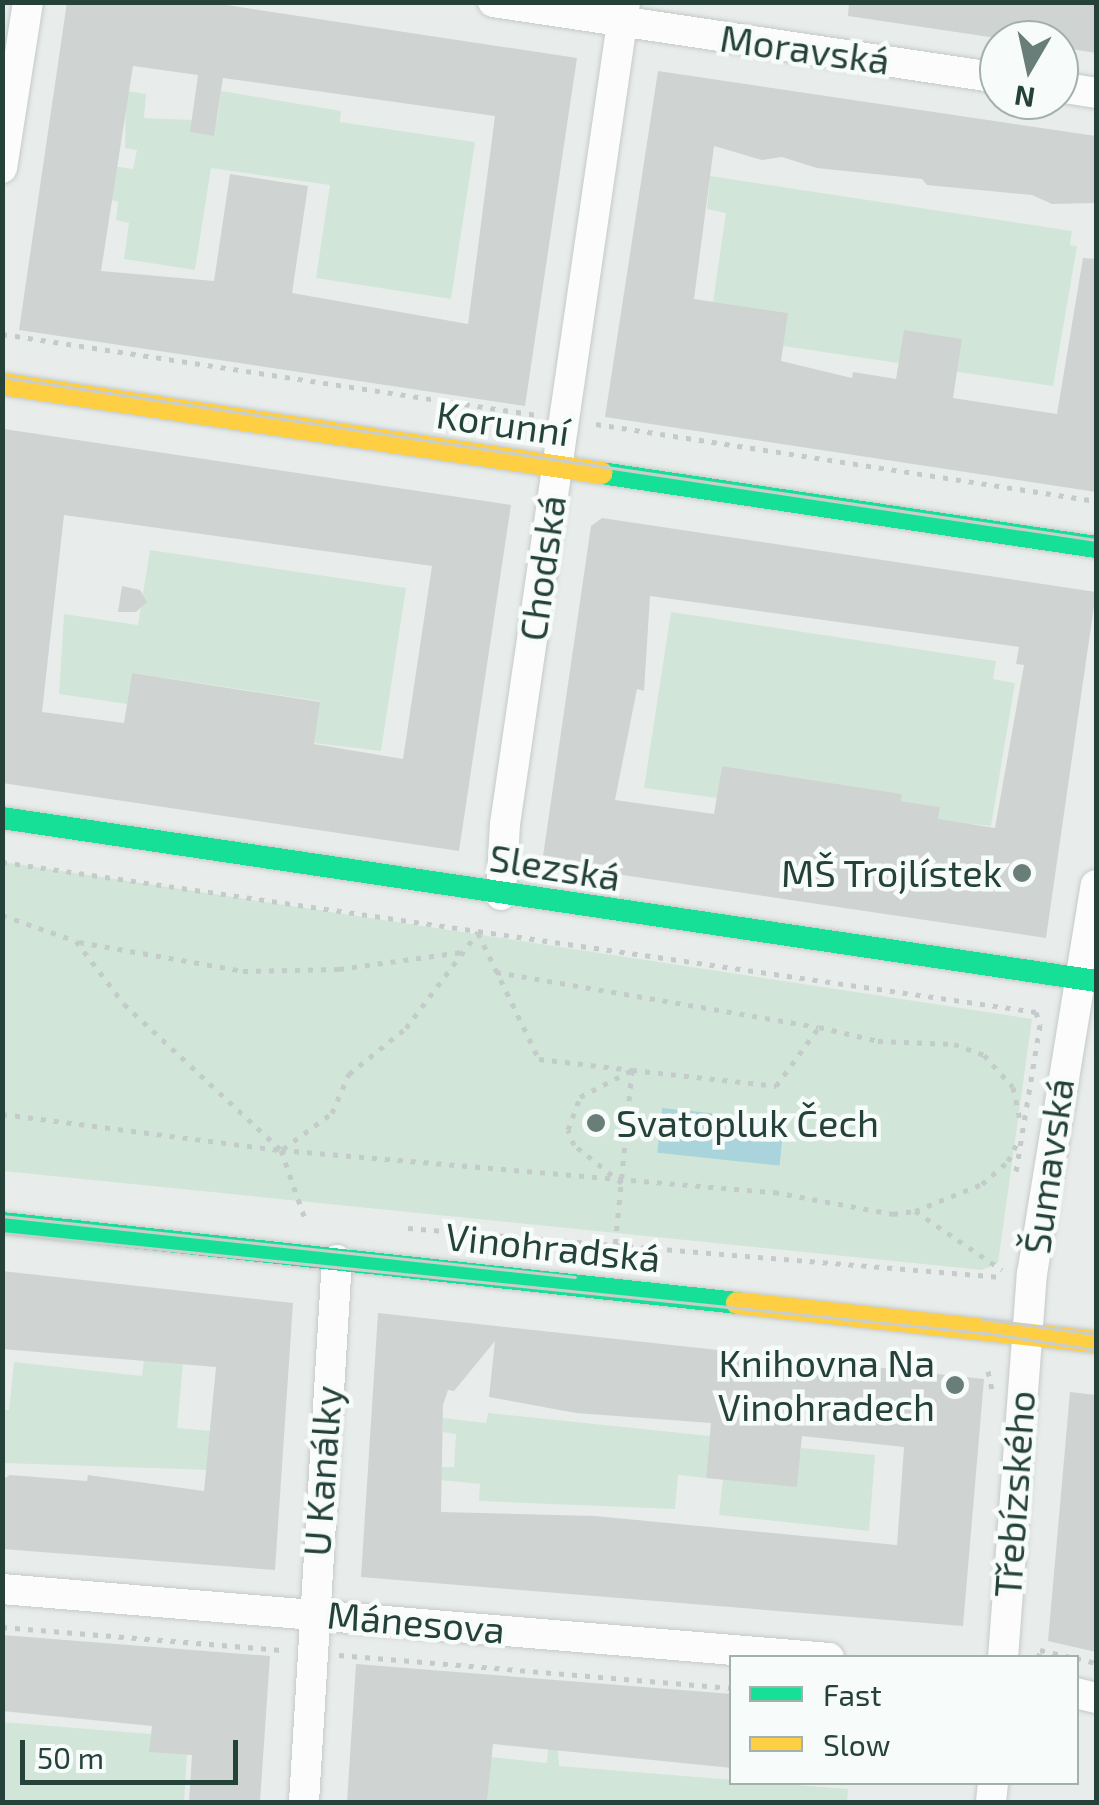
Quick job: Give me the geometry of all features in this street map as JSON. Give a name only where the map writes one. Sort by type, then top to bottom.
[{"type":"street","points":[[2,168],[28,2]]},
{"type":"street","name":"Moravská","points":[[493,2],[623,12],[979,74]]},
{"type":"street","name":"Chodská","points":[[501,895],[504,824],[623,12]]},
{"type":"street","name":"Korunní","points":[[2,384],[1096,547]]},
{"type":"street","name":"Korunní","points":[[994,532],[1071,516]]},
{"type":"street","name":"Slezská","points":[[2,818],[1086,981]]},
{"type":"street","name":"Šumavská","points":[[1026,1330],[1086,981],[1096,884]]},
{"type":"street","name":"Vinohradská","points":[[2,1223],[1026,1330],[1096,1342]]},
{"type":"street","name":"U Kanálky","points":[[304,1802],[337,1260]]},
{"type":"street","name":"Třebízského","points":[[1003,1655],[1026,1330]]},
{"type":"street","name":"Mánesova","points":[[2,1589],[794,1655]]},
{"type":"path","points":[[2,334],[238,366],[537,415]]},
{"type":"path","points":[[14,346],[15,336]]},
{"type":"path","points":[[596,424],[1096,501]]},
{"type":"path","points":[[2,862],[1036,1012],[1040,1025],[1022,1134],[998,1174],[916,1212],[862,1212],[774,1192],[622,1183],[281,1150],[2,1114]]},
{"type":"path","points":[[2,915],[76,942],[243,971],[340,968],[462,952]]},
{"type":"path","points":[[281,1150],[332,1113],[349,1074],[406,1028],[478,932]]},
{"type":"path","points":[[478,932],[538,1059],[776,1086],[820,1027]]},
{"type":"path","points":[[76,942],[124,1004],[281,1150],[305,1219],[324,1221]]},
{"type":"path","points":[[496,972],[820,1027],[878,1041],[954,1044],[984,1056],[1012,1087],[1022,1134]]},
{"type":"path","points":[[622,1183],[574,1145],[568,1130],[580,1097],[632,1070]]},
{"type":"path","points":[[615,1247],[632,1070]]},
{"type":"path","points":[[916,1212],[1002,1270]]},
{"type":"path","points":[[402,1228],[1001,1280]]},
{"type":"path","points":[[2,1627],[729,1688]]},
{"type":"path","points":[[1039,1655],[1040,1650],[1062,1655]]},
{"type":"green space","points":[[126,91],[146,94],[144,118],[217,121],[221,91],[341,111],[340,122],[475,142],[451,299],[316,278],[330,185],[211,168],[195,270],[124,259],[129,223],[116,220],[118,202],[111,200],[112,166],[133,169],[137,150],[125,148]]},
{"type":"green space","points":[[710,176],[1072,231],[1070,245],[1077,246],[1053,386],[783,346],[787,313],[713,302],[726,213],[707,209]]},
{"type":"green space","points":[[150,550],[406,588],[381,751],[314,743],[319,701],[132,673],[127,704],[59,694],[64,614],[138,625]]},
{"type":"green space","points":[[671,612],[996,661],[993,679],[1015,683],[991,826],[972,824],[970,834],[936,829],[940,807],[901,801],[901,794],[722,766],[717,798],[644,788]]},
{"type":"green space","points":[[3,862],[1032,1019],[998,1263],[982,1270],[3,1171]],"holes":[[[739,1117],[784,1121],[780,1164],[658,1153]]]},
{"type":"green space","points":[[144,1359],[183,1364],[177,1428],[211,1431],[210,1470],[3,1463],[2,1410],[9,1410],[14,1362],[142,1376]]},
{"type":"green space","points":[[488,1413],[710,1436],[706,1478],[678,1475],[675,1509],[479,1501],[480,1484],[440,1480],[440,1467],[454,1467],[456,1434],[443,1432],[443,1418],[486,1423]]},
{"type":"green space","points":[[801,1448],[875,1455],[869,1531],[719,1515],[723,1479],[796,1486]]},
{"type":"green space","points":[[2,1722],[188,1737],[184,1802],[3,1802]]},
{"type":"green space","points":[[548,1749],[558,1750],[559,1766],[729,1780],[729,1785],[848,1789],[847,1802],[487,1802],[491,1757],[547,1763]]},
{"type":"water","points":[[662,1108],[784,1121],[780,1166],[657,1153]]},
{"type":"building","points":[[67,2],[206,2],[577,58],[525,406],[19,330]],"holes":[[[133,66],[198,75],[190,132],[214,136],[223,78],[495,116],[468,324],[292,293],[308,186],[230,174],[214,281],[101,271]]]},
{"type":"building","points":[[849,2],[1096,2],[1096,53],[1079,50],[1079,20],[979,20],[979,35],[848,16]]},
{"type":"building","points":[[658,71],[1096,136],[1096,203],[1052,204],[1032,195],[927,185],[922,179],[817,168],[782,157],[762,160],[714,146],[694,299],[788,313],[781,361],[852,378],[853,372],[896,379],[904,330],[962,339],[953,398],[1057,414],[1083,258],[1096,259],[1096,492],[605,417]]},
{"type":"building","points":[[4,429],[511,505],[459,851],[2,783]],"holes":[[[64,515],[432,566],[403,759],[314,744],[320,702],[132,673],[124,723],[42,712]]]},
{"type":"building","points":[[602,518],[1096,592],[1046,938],[542,863],[591,526]],"holes":[[[650,596],[1019,647],[1016,664],[1024,665],[995,828],[938,819],[940,807],[901,801],[902,794],[722,766],[714,814],[615,800],[637,689],[644,691]]]},
{"type":"building","points":[[122,586],[140,590],[147,602],[136,612],[118,612]]},
{"type":"building","points":[[2,1271],[293,1303],[275,1570],[2,1549],[2,1480],[10,1475],[87,1481],[88,1475],[204,1491],[216,1367],[2,1349]]},
{"type":"building","points":[[378,1313],[984,1379],[963,1626],[361,1577]],"holes":[[[495,1341],[489,1397],[576,1413],[711,1423],[706,1478],[797,1487],[802,1436],[904,1447],[897,1545],[595,1516],[441,1512],[443,1405],[448,1390],[454,1391]]]},
{"type":"building","points":[[1070,1392],[1096,1395],[1096,1652],[1048,1641]]},
{"type":"building","points":[[2,1635],[270,1656],[260,1802],[189,1802],[192,1755],[149,1752],[152,1726],[2,1711]]},
{"type":"building","points":[[356,1664],[729,1694],[729,1768],[493,1744],[487,1802],[347,1802]]},
{"type":"tram line","points":[[2,377],[1096,540]]},
{"type":"tram line","points":[[2,1216],[575,1277]]},
{"type":"tram line","points":[[2,1233],[993,1334],[1096,1350]]},
{"type":"tram line","points":[[983,1319],[1096,1334]]},
{"type":"traffic: fast","points":[[601,473],[1096,547]]},
{"type":"traffic: fast","points":[[2,818],[1096,981]]},
{"type":"traffic: fast","points":[[2,1223],[737,1303]]},
{"type":"traffic: slow","points":[[2,384],[601,473]]},
{"type":"traffic: slow","points":[[737,1303],[1096,1342]]},
{"type":"place","name":"MŠ Trojlístek","points":[[1022,873]]},
{"type":"place","name":"Svatopluk Čech","points":[[596,1123]]},
{"type":"place","name":"Knihovna Na Vinohradech","points":[[955,1385]]}]
